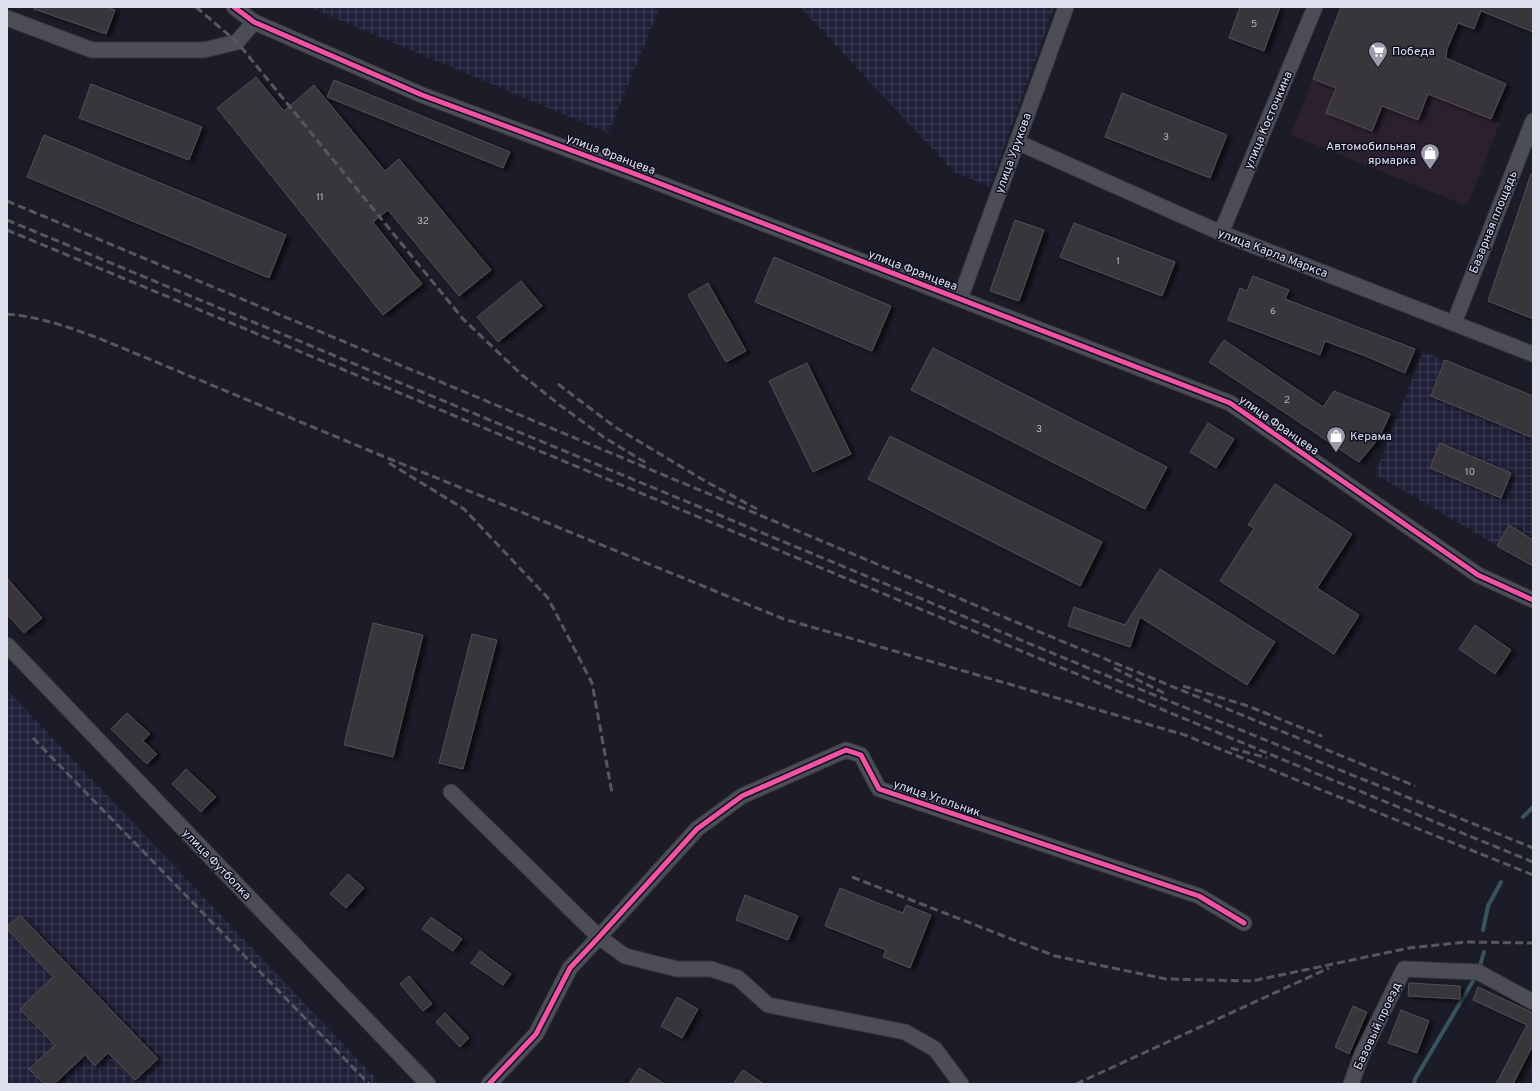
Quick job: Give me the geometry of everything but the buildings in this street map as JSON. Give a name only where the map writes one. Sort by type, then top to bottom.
[{"type":"street","name":"улица Францева","points":[[234,7],[254,22],[422,95],[637,175],[1230,403],[1478,575],[1533,600]]},
{"type":"street","name":"улица Урукова","points":[[960,299],[1066,7]]},
{"type":"street","name":"улица Косточкина","points":[[1221,233],[1315,7]]},
{"type":"street","points":[[7,18],[92,50],[204,50],[237,42],[254,22]]},
{"type":"street","name":"Базарная площадь","points":[[1454,324],[1533,121]]},
{"type":"street","name":"улица Карла Маркса","points":[[1017,142],[1221,233],[1533,354]]},
{"type":"street","name":"улица Футболка","points":[[7,645],[428,1084]]},
{"type":"street","name":"улица Угольник","points":[[489,1084],[536,1034],[570,968],[697,829],[742,796],[846,750],[861,755],[879,789],[1199,896],[1244,923]]},
{"type":"street","points":[[451,792],[599,938],[625,956],[677,969],[711,969],[738,978],[768,1005],[904,1032],[935,1049],[962,1084]]},
{"type":"street","name":"Базовый проезд","points":[[1351,1084],[1362,1054],[1404,969],[1478,972],[1533,1002]]},
{"type":"shaded area","points":[[309,7],[660,7],[608,133]]},
{"type":"shaded area","points":[[800,7],[1054,7],[990,187],[954,172]]},
{"type":"shaded area","name":"Автомобильная ярмарка","points":[[1313,79],[1418,120],[1428,94],[1500,123],[1467,206],[1291,135]]},
{"type":"shaded area","points":[[1423,352],[1533,396],[1533,566],[1375,474]]},
{"type":"shaded area","points":[[7,690],[381,1084],[7,1084]]},
{"type":"waterway","points":[[1523,817],[1533,807]]},
{"type":"waterway","points":[[1483,930],[1488,906],[1501,882]]},
{"type":"waterway","points":[[1479,969],[1484,952]]},
{"type":"waterway","points":[[1414,1084],[1415,1079],[1476,976]]},
{"type":"railway","points":[[196,7],[237,42],[463,319],[522,375],[561,406],[605,438],[648,464]]},
{"type":"railway","points":[[7,201],[1059,640],[1415,786]]},
{"type":"railway","points":[[7,220],[1127,684],[1533,848]]},
{"type":"railway","points":[[7,230],[1533,862]]},
{"type":"railway","points":[[7,314],[46,321],[71,328],[108,342],[368,450],[784,619],[1185,735],[1533,875]]},
{"type":"railway","points":[[558,384],[615,427],[705,481],[757,509]]},
{"type":"railway","points":[[389,463],[464,509],[548,598],[592,683],[612,793]]},
{"type":"railway","points":[[1114,668],[1164,693]]},
{"type":"railway","points":[[1183,686],[1248,706],[1322,736]]},
{"type":"railway","points":[[33,738],[369,1084]]},
{"type":"railway","points":[[1231,748],[1267,758]]},
{"type":"railway","points":[[852,877],[1055,956],[1166,979],[1252,981],[1409,948],[1466,942],[1533,943]]},
{"type":"railway","points":[[1076,1084],[1329,968]]},
{"type":"cycle path","points":[[234,7],[254,22],[422,95],[630,172],[1230,403],[1478,575],[1533,600]]},
{"type":"cycle path","points":[[489,1084],[536,1034],[570,968],[697,829],[742,796],[846,750],[861,755],[879,789],[1199,896],[1244,923]]},
{"type":"place","name":"Победа","points":[[1378,68]]},
{"type":"place","name":"Автомобильная ярмарка","points":[[1430,170]]},
{"type":"place","name":"Керама","points":[[1336,453]]}]
